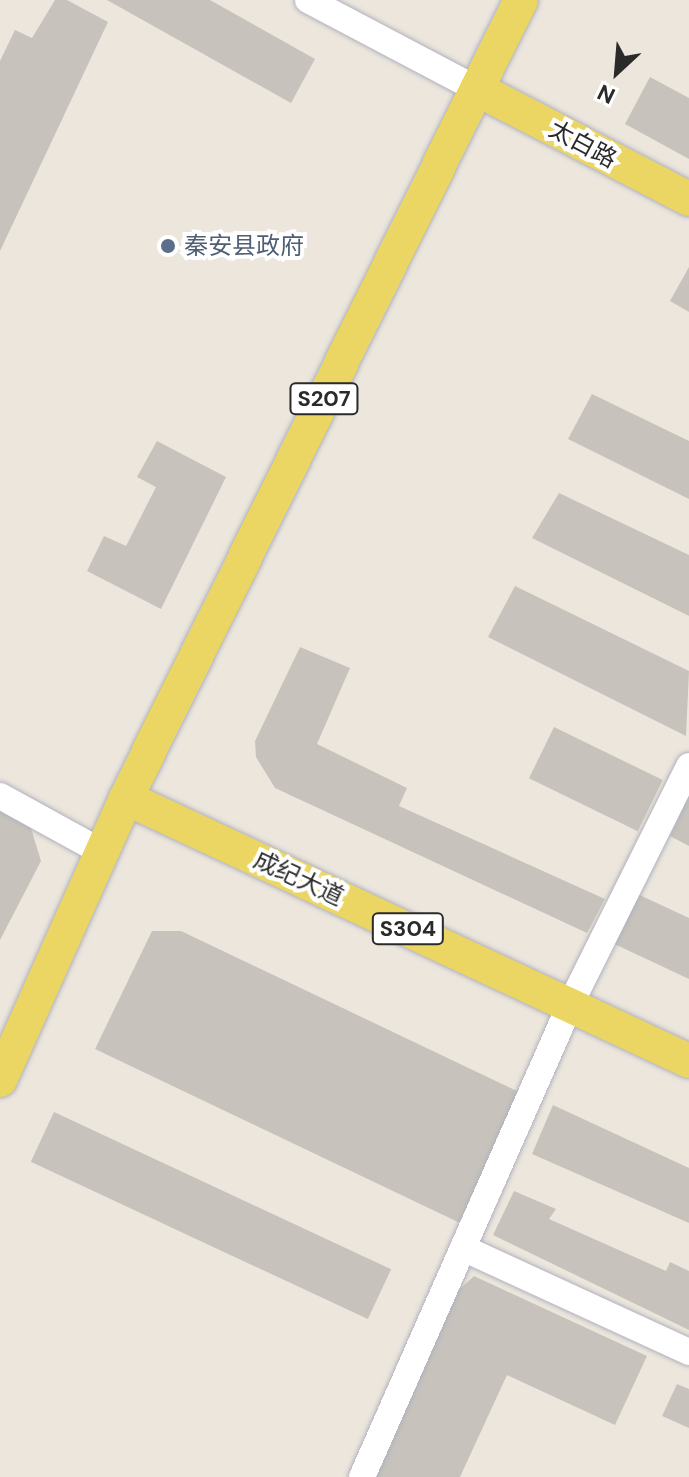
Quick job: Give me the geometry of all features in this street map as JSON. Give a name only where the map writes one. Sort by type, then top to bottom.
[{"type":"main road","name":"S207","points":[[0,1080],[126,798],[521,0]]},
{"type":"main road","name":"太白路","points":[[477,89],[689,199]]},
{"type":"main road","name":"成纪大道","points":[[126,798],[689,1061]]},
{"type":"street","points":[[308,0],[477,89]]},
{"type":"street","points":[[362,1477],[570,1005],[689,766]]},
{"type":"street","points":[[0,796],[102,852]]},
{"type":"street","points":[[463,1248],[689,1352]]},
{"type":"building","points":[[55,0],[67,0],[108,22],[0,251],[0,61],[15,30],[32,38]]},
{"type":"building","points":[[107,0],[210,0],[315,59],[291,103]]},
{"type":"building","points":[[650,77],[689,98],[689,159],[625,124]]},
{"type":"building","points":[[689,267],[689,312],[670,301]]},
{"type":"building","points":[[592,394],[689,441],[689,499],[568,439]]},
{"type":"building","points":[[157,441],[226,477],[161,609],[87,571],[104,536],[126,546],[156,487],[137,477]]},
{"type":"building","points":[[559,493],[689,555],[689,616],[532,538]]},
{"type":"building","points":[[515,586],[689,671],[686,736],[488,637]]},
{"type":"building","points":[[300,647],[350,668],[317,744],[407,788],[399,806],[605,899],[587,933],[275,788],[256,757],[255,741]]},
{"type":"building","points":[[554,727],[663,780],[638,831],[529,778]]},
{"type":"building","points":[[689,795],[689,846],[670,836]]},
{"type":"building","points":[[0,809],[30,825],[41,861],[0,940]]},
{"type":"building","points":[[631,891],[689,918],[689,979],[608,941]]},
{"type":"building","points":[[152,931],[181,931],[519,1092],[460,1223],[95,1049]]},
{"type":"building","points":[[553,1105],[689,1168],[689,1223],[532,1154]]},
{"type":"building","points":[[54,1112],[391,1269],[368,1319],[31,1162]]},
{"type":"building","points":[[514,1191],[556,1209],[549,1219],[666,1271],[670,1262],[689,1271],[689,1330],[493,1235]]},
{"type":"building","points":[[474,1276],[647,1356],[615,1425],[507,1375],[460,1477],[367,1477],[450,1298]]},
{"type":"building","points":[[677,1384],[689,1389],[689,1428],[662,1416]]},
{"type":"place","name":"秦安县政府","points":[[168,246]]}]
